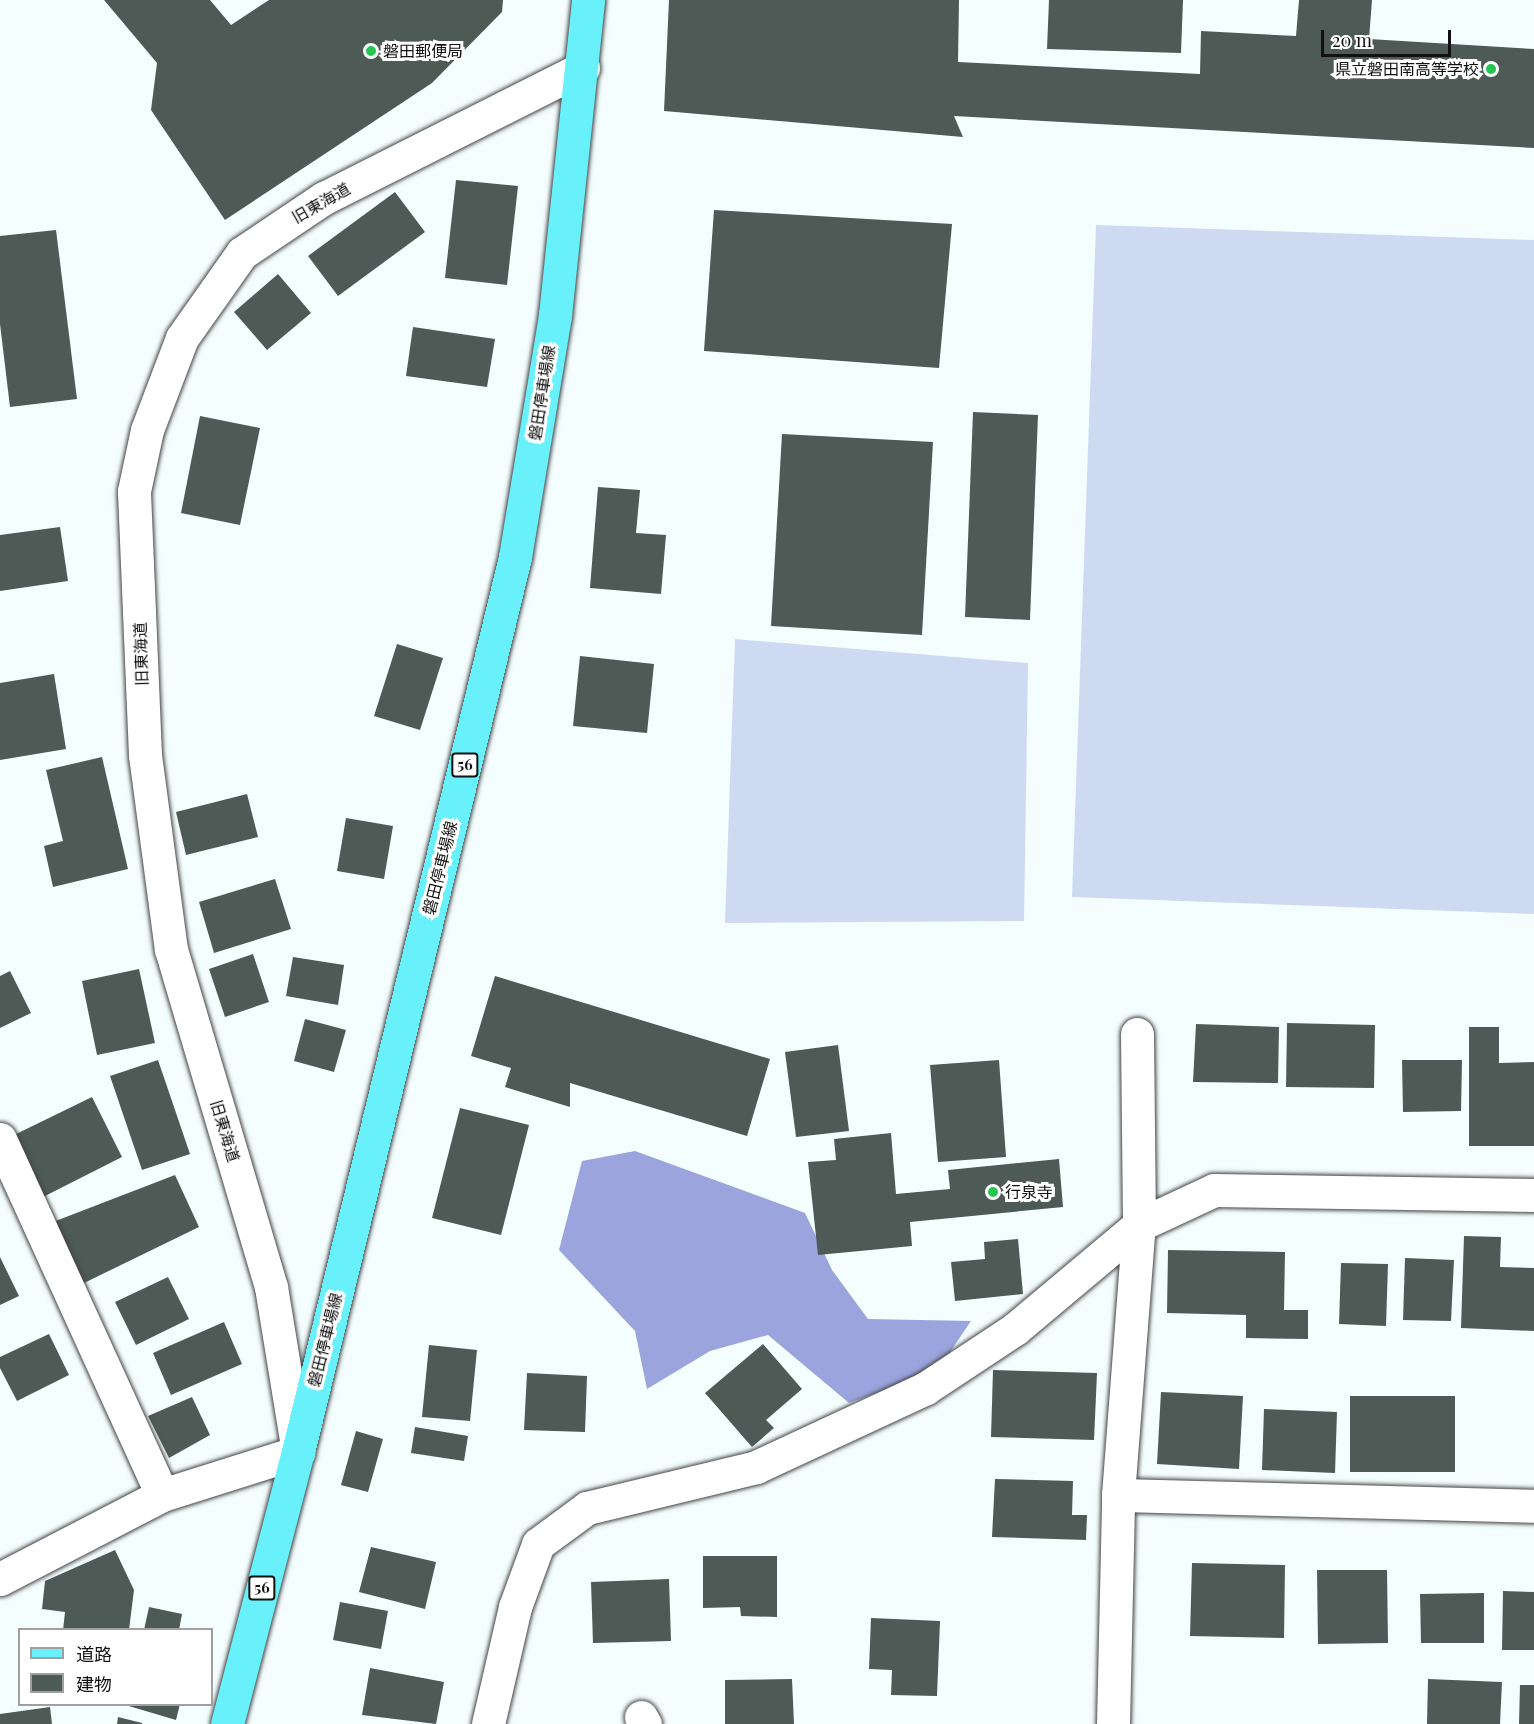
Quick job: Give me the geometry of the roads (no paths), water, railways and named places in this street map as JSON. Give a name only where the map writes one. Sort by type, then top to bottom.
[{"type":"main road","name":"磐田停車場線","points":[[227,1724],[298,1452],[515,557],[555,315],[583,68],[588,0]]},
{"type":"street","name":"旧東海道","points":[[298,1452],[271,1287],[171,950],[145,755],[134,491],[147,430],[182,338],[242,253],[324,198],[583,68]]},
{"type":"street","points":[[1113,1724],[1118,1494],[1139,1225],[1137,1034]]},
{"type":"street","points":[[0,1139],[162,1495]]},
{"type":"street","points":[[488,1724],[515,1607],[538,1544],[587,1508],[756,1467],[926,1388],[1015,1329],[1139,1225],[1214,1190],[1534,1195]]},
{"type":"street","points":[[0,1579],[162,1495],[298,1452]]},
{"type":"street","points":[[1118,1494],[1534,1506]]},
{"type":"place","name":"磐田郵便局","points":[[371,51]]},
{"type":"place","name":"県立磐田南高等学校","points":[[1491,69]]},
{"type":"place","name":"行泉寺","points":[[993,1192]]}]
